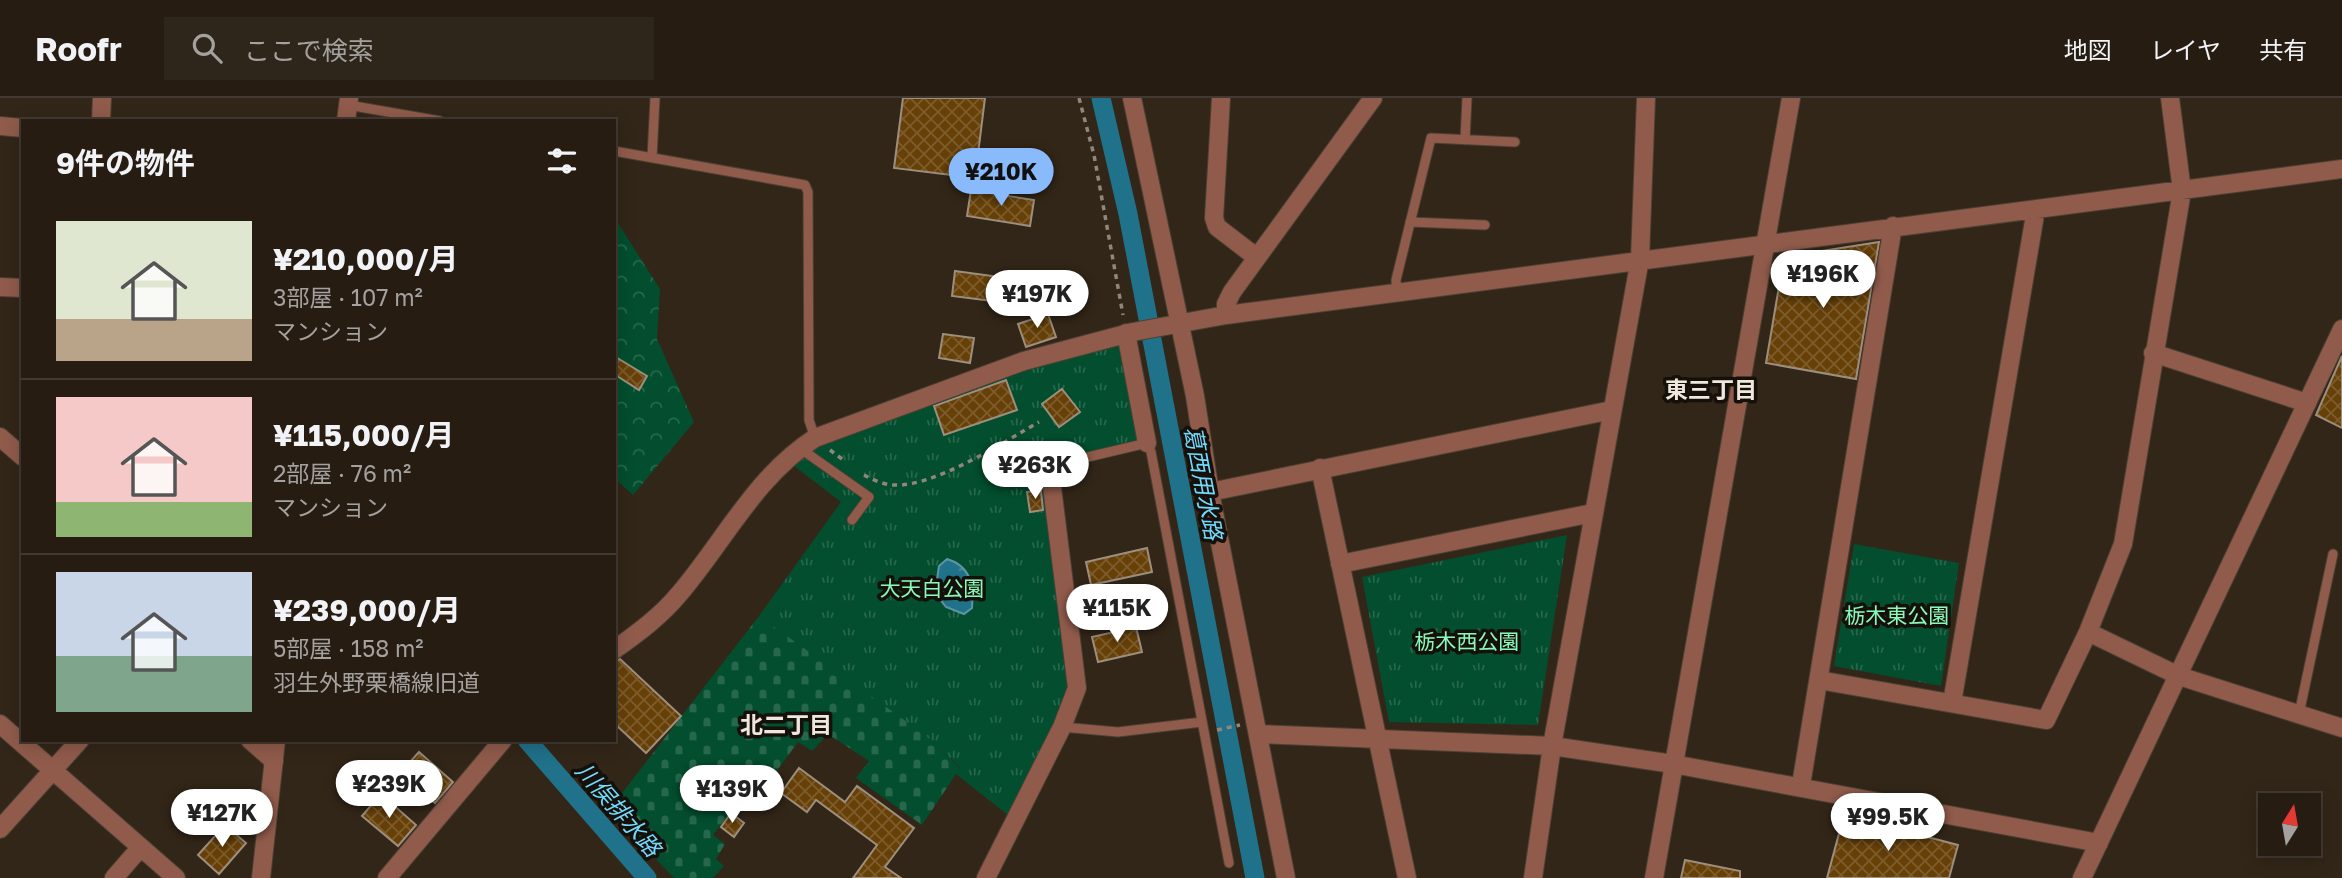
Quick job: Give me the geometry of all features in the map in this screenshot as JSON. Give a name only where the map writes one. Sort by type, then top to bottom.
[{"type":"street","points":[[101,119],[102,98]]},
{"type":"street","points":[[1132,98],[1174,323],[1195,396],[1210,492],[1286,878]]},
{"type":"street","points":[[1222,98],[1214,218],[1217,227],[1256,257]]},
{"type":"street","points":[[1226,315],[1226,304],[1232,292],[1373,98]]},
{"type":"street","points":[[1533,878],[1552,746],[1640,259],[1646,98]]},
{"type":"street","points":[[1654,878],[1791,98]]},
{"type":"street","points":[[1819,680],[2046,720],[2088,632],[2123,544],[2182,191],[2170,98]]},
{"type":"street","points":[[0,126],[21,128]]},
{"type":"street","points":[[616,649],[646,627],[681,593],[757,489],[807,443],[1024,361],[1128,329],[1766,242],[2342,169]]},
{"type":"street","points":[[1952,703],[2036,209]]},
{"type":"street","points":[[1801,785],[1893,226]]},
{"type":"street","points":[[0,287],[21,288]]},
{"type":"street","points":[[1128,329],[1147,443]]},
{"type":"street","points":[[2082,878],[2342,330]]},
{"type":"street","points":[[2153,353],[2307,404]]},
{"type":"street","points":[[1210,492],[1612,410]]},
{"type":"street","points":[[0,437],[21,455]]},
{"type":"street","points":[[1320,468],[1407,878]]},
{"type":"street","points":[[986,878],[1062,727],[1078,681],[1050,471]]},
{"type":"street","points":[[1340,564],[1593,513]]},
{"type":"street","points":[[2088,632],[2179,676],[2342,728]]},
{"type":"street","points":[[0,724],[176,878]]},
{"type":"street","points":[[1259,734],[1552,746],[1801,785],[2099,843]]},
{"type":"street","points":[[0,829],[78,742]]},
{"type":"street","points":[[252,742],[274,761]]},
{"type":"street","points":[[261,878],[276,742]]},
{"type":"street","points":[[387,878],[501,742]]},
{"type":"street","points":[[114,878],[140,848]]},
{"type":"lane","points":[[652,158],[655,98]]},
{"type":"lane","points":[[1465,140],[1467,98]]},
{"type":"lane","points":[[348,108],[426,119]]},
{"type":"lane","points":[[1397,294],[1396,280],[1431,138],[1515,142]]},
{"type":"lane","points":[[616,151],[804,185],[808,192],[807,443],[869,497],[852,520]]},
{"type":"lane","points":[[1410,222],[1485,225]]},
{"type":"lane","points":[[1050,471],[1054,465],[1147,443],[1229,863]]},
{"type":"lane","points":[[2299,714],[2333,554]]},
{"type":"lane","points":[[1062,727],[1118,732],[1202,722]]},
{"type":"path","points":[[1079,98],[1094,155],[1128,329]]},
{"type":"path","points":[[862,474],[892,486],[910,485],[975,458],[1039,422]]},
{"type":"path","points":[[807,443],[852,466]]},
{"type":"path","points":[[1214,730],[1241,725]]},
{"type":"green space","points":[[616,220],[660,289],[657,339],[694,422],[633,495],[616,480]]},
{"type":"green space","name":"大天白公園","points":[[1114,343],[1123,348],[1140,437],[1137,443],[1048,462],[1043,478],[1070,695],[1009,816],[956,774],[960,767],[924,735],[759,616],[841,502],[789,462],[810,445],[1023,370]]},
{"type":"green space","name":"栃木西公園","points":[[1567,535],[1538,725],[1389,722],[1362,577]]},
{"type":"green space","name":"栃木東公園","points":[[1854,544],[1959,563],[1941,686],[1834,666]]},
{"type":"green space","points":[[759,616],[924,734],[960,768],[922,825],[856,778],[869,761],[828,734],[812,751],[798,742],[767,784],[732,810],[713,835],[725,844],[716,859],[724,866],[713,878],[674,878],[609,810]]},
{"type":"water","points":[[947,559],[961,567],[969,578],[972,608],[964,614],[946,607],[935,593],[939,566]]},
{"type":"building","points":[[903,98],[985,98],[975,178],[894,168]]},
{"type":"building","points":[[971,190],[1034,200],[1030,226],[967,216]]},
{"type":"building","points":[[1879,242],[1856,379],[1766,363],[1784,257]]},
{"type":"building","points":[[955,271],[1045,283],[1041,307],[952,296]]},
{"type":"building","points":[[1048,314],[1056,337],[1026,347],[1018,324]]},
{"type":"building","points":[[943,334],[974,338],[970,363],[939,358]]},
{"type":"building","points":[[2342,356],[2342,428],[2316,415]]},
{"type":"building","points":[[616,357],[647,376],[639,390],[616,375]]},
{"type":"building","points":[[1006,380],[1017,410],[944,435],[934,406]]},
{"type":"building","points":[[1062,389],[1080,412],[1059,427],[1042,404]]},
{"type":"building","points":[[1041,491],[1043,510],[1030,512],[1027,492]]},
{"type":"building","points":[[1147,548],[1152,572],[1091,585],[1086,562]]},
{"type":"building","points":[[1136,627],[1142,652],[1098,662],[1092,637]]},
{"type":"building","points":[[620,659],[681,716],[646,753],[616,725],[616,660]]},
{"type":"building","points":[[419,752],[453,782],[435,803],[400,773]]},
{"type":"building","points":[[799,768],[845,802],[857,786],[914,828],[885,867],[901,878],[853,878],[877,845],[816,800],[807,812],[781,793]]},
{"type":"building","points":[[381,794],[416,825],[398,846],[362,816]]},
{"type":"building","points":[[731,813],[744,823],[734,837],[721,827]]},
{"type":"building","points":[[1844,815],[1958,845],[1949,878],[1827,878]]},
{"type":"building","points":[[225,825],[246,843],[219,874],[198,855]]},
{"type":"building","points":[[1685,860],[1740,871],[1740,878],[1681,878]]},
{"type":"waterway","name":"葛西用水路","points":[[1101,98],[1128,214],[1255,878]]},
{"type":"waterway","name":"川俣排水路","points":[[529,742],[647,878]]},
{"type":"district","name":"東三丁目","points":[[1711,389]]},
{"type":"district","name":"北二丁目","points":[[786,724]]}]
